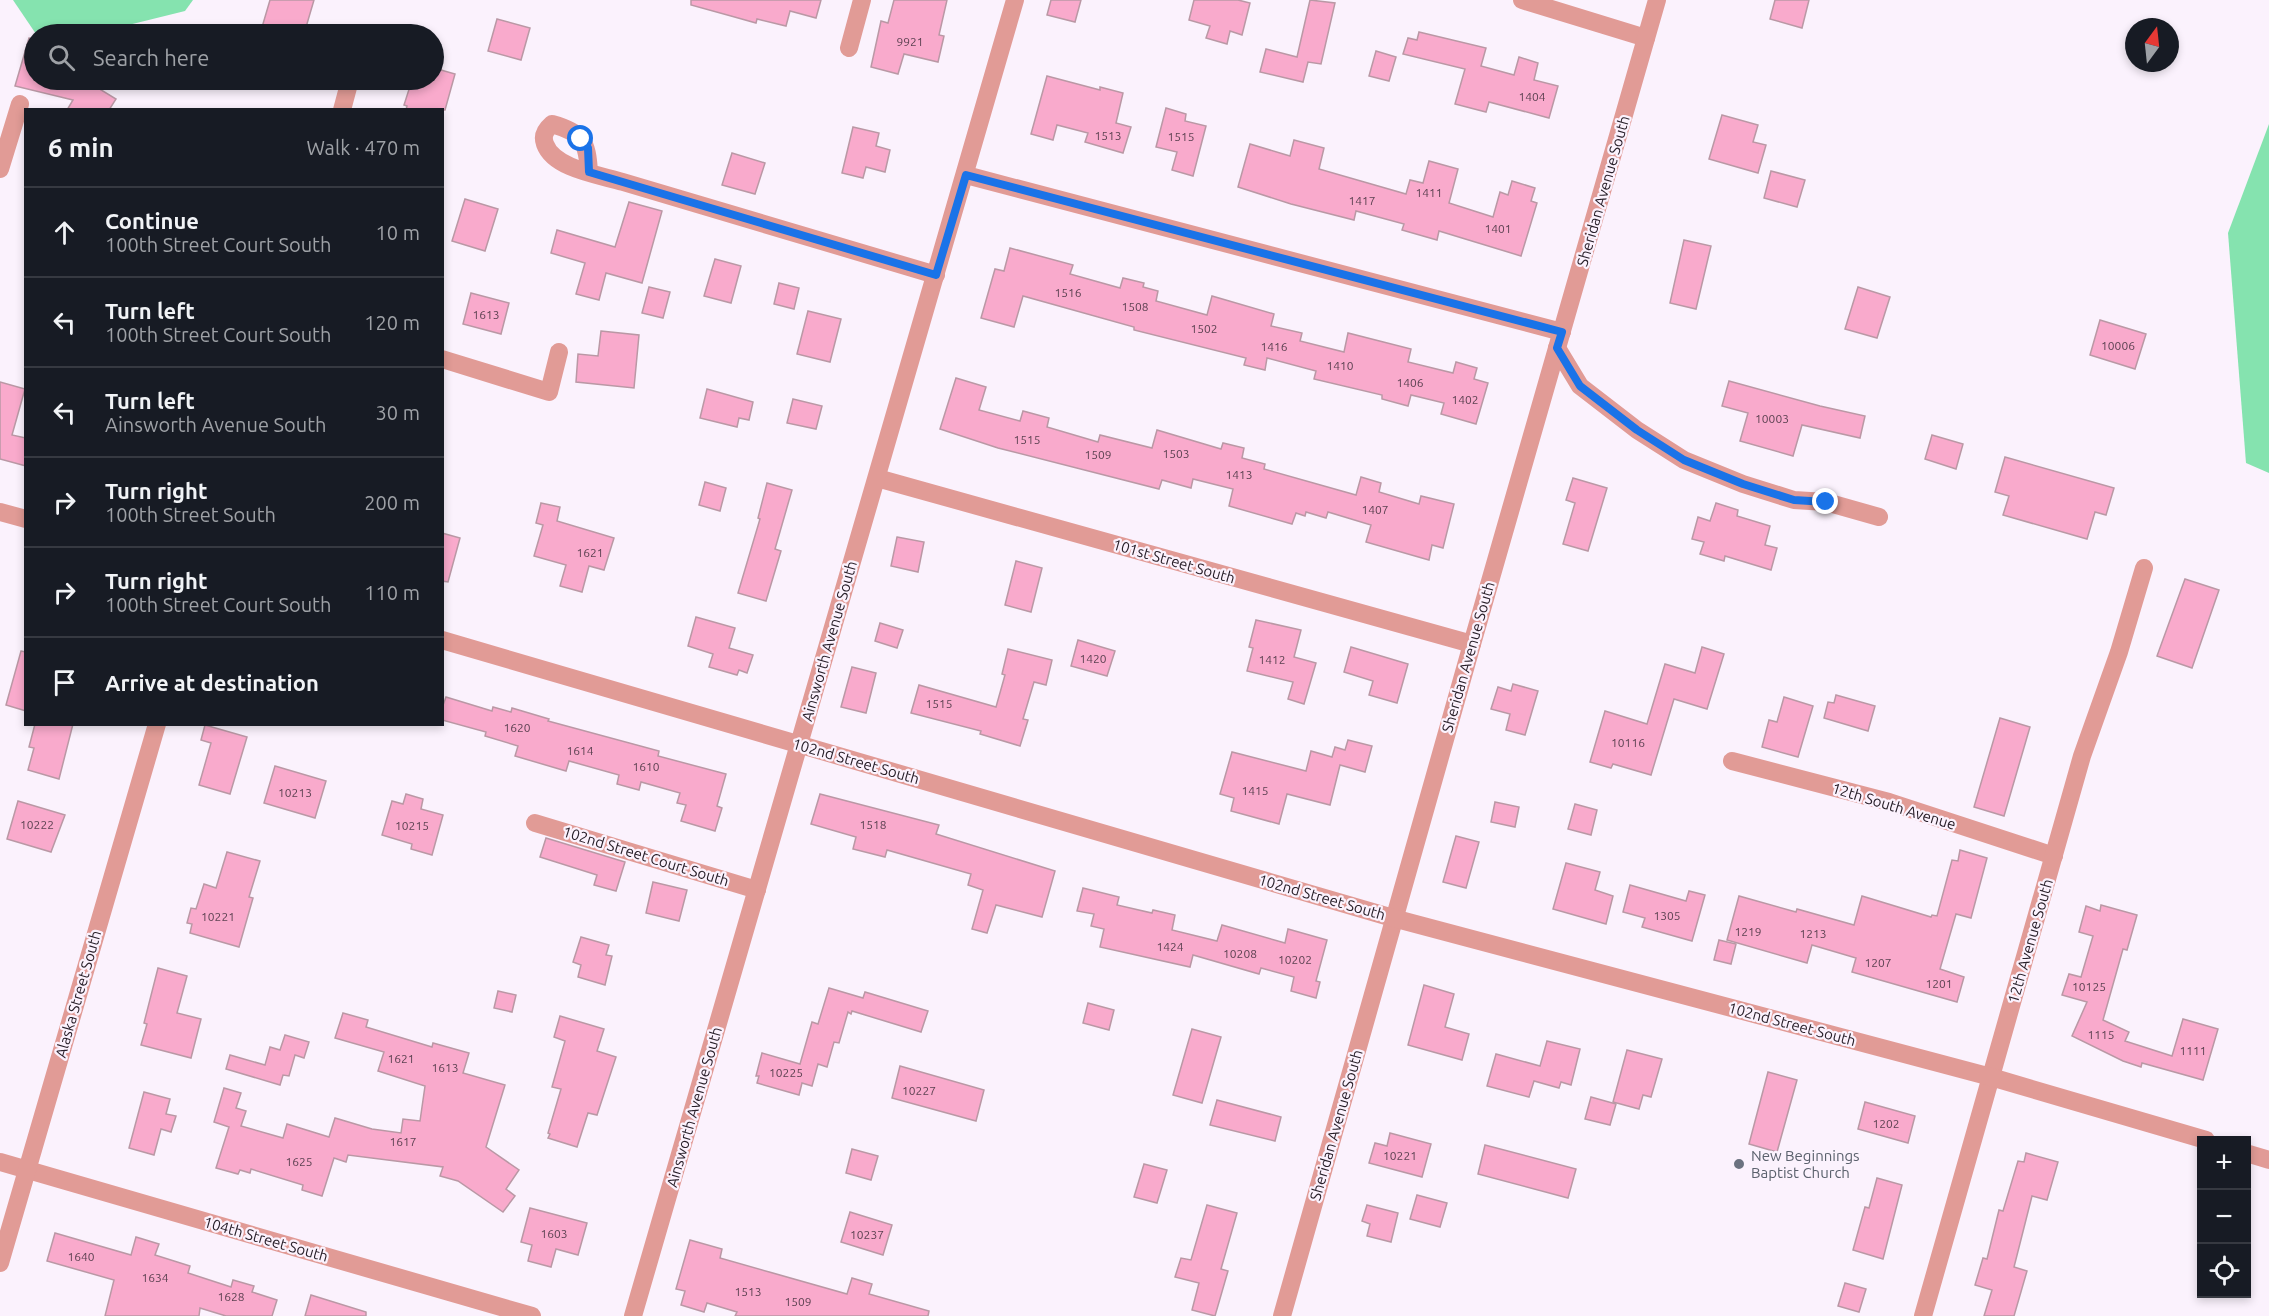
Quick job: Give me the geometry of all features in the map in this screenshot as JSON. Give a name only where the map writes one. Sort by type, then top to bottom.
[{"type":"street","points":[[849,48],[862,0]]},
{"type":"street","name":"Ainsworth Avenue South","points":[[633,1316],[1015,0]]},
{"type":"street","points":[[1522,0],[1646,38]]},
{"type":"street","name":"Sheridan Avenue South","points":[[1282,1316],[1657,0]]},
{"type":"street","points":[[343,108],[348,90]]},
{"type":"street","points":[[0,169],[20,104]]},
{"type":"street","points":[[589,172],[936,275]]},
{"type":"street","points":[[966,175],[1559,340],[1580,386],[1637,430],[1684,460],[1743,484],[1794,500],[1826,502],[1879,517]]},
{"type":"street","points":[[444,360],[549,392],[559,352]]},
{"type":"street","name":"101st Street South","points":[[877,478],[1472,644]]},
{"type":"street","points":[[0,512],[24,518]]},
{"type":"street","name":"12th Avenue South","points":[[1923,1316],[2082,756],[2120,652],[2144,568]]},
{"type":"street","name":"102nd Street South","points":[[444,641],[1394,918],[1991,1077],[2197,1137]]},
{"type":"street","name":"Alaska Street South","points":[[0,1263],[156,726]]},
{"type":"street","name":"12th South Avenue","points":[[1732,761],[1889,802],[2054,856]]},
{"type":"street","name":"102nd Street Court South","points":[[535,823],[757,890]]},
{"type":"street","points":[[2251,1154],[2269,1160]]},
{"type":"street","name":"104th Street South","points":[[0,1162],[532,1316]]},
{"type":"green space","points":[[13,0],[193,0],[185,11],[132,24],[29,24]]},
{"type":"green space","points":[[2269,124],[2269,473],[2246,463],[2228,233]]},
{"type":"building","points":[[270,0],[314,0],[307,24],[263,24]]},
{"type":"building","points":[[691,0],[821,0],[816,18],[790,11],[786,26],[757,19],[756,23],[691,5]]},
{"type":"building","points":[[894,0],[947,0],[939,35],[944,36],[938,62],[904,54],[898,74],[871,67],[881,21],[888,23]]},
{"type":"building","points":[[1051,0],[1081,0],[1075,22],[1047,15]]},
{"type":"building","points":[[1194,0],[1238,0],[1250,3],[1242,35],[1230,31],[1227,44],[1206,38],[1210,26],[1189,20]]},
{"type":"building","points":[[1310,0],[1335,3],[1321,64],[1308,62],[1303,82],[1260,72],[1266,49],[1297,57]]},
{"type":"building","points":[[1775,0],[1809,0],[1802,28],[1770,19]]},
{"type":"building","points":[[497,19],[530,28],[521,60],[488,51]]},
{"type":"building","points":[[1419,32],[1486,48],[1481,66],[1514,75],[1519,57],[1538,63],[1534,80],[1558,86],[1549,118],[1489,102],[1486,112],[1455,104],[1465,69],[1403,54],[1408,38],[1417,40]]},
{"type":"building","points":[[1376,51],[1396,57],[1389,81],[1369,76]]},
{"type":"building","points":[[24,55],[24,88],[15,86]]},
{"type":"building","points":[[444,71],[455,74],[445,110],[444,108],[406,108],[404,105],[409,90],[444,90]]},
{"type":"building","points":[[1047,76],[1100,90],[1100,87],[1123,93],[1116,123],[1131,127],[1123,153],[1085,142],[1088,133],[1057,125],[1053,140],[1031,134]]},
{"type":"building","points":[[32,90],[101,90],[116,99],[110,108],[68,108],[73,100]]},
{"type":"building","points":[[1166,108],[1186,114],[1185,121],[1206,126],[1193,176],[1172,170],[1177,152],[1156,147]]},
{"type":"building","points":[[1722,115],[1758,125],[1753,142],[1766,145],[1758,173],[1709,159]]},
{"type":"building","points":[[853,127],[879,133],[876,146],[890,150],[885,172],[866,167],[863,178],[842,173]]},
{"type":"building","points":[[1294,140],[1324,148],[1319,169],[1406,194],[1410,180],[1423,183],[1429,161],[1458,169],[1449,203],[1493,217],[1500,192],[1508,195],[1512,181],[1535,188],[1531,201],[1537,203],[1521,256],[1439,231],[1437,240],[1402,230],[1404,224],[1356,211],[1354,220],[1291,204],[1238,187],[1250,144],[1290,156]]},
{"type":"building","points":[[732,153],[765,163],[755,194],[722,185]]},
{"type":"building","points":[[1771,171],[1805,180],[1797,207],[1764,198]]},
{"type":"building","points":[[465,199],[498,209],[485,251],[452,241]]},
{"type":"building","points":[[629,202],[662,211],[642,283],[606,273],[599,300],[576,294],[585,263],[551,253],[557,230],[615,247]]},
{"type":"building","points":[[1684,240],[1711,246],[1696,309],[1670,303]]},
{"type":"building","points":[[1010,248],[1073,265],[1070,274],[1120,288],[1123,278],[1144,283],[1143,287],[1158,291],[1156,301],[1207,315],[1212,296],[1274,314],[1271,326],[1302,333],[1300,341],[1344,352],[1348,333],[1411,349],[1408,362],[1453,373],[1456,362],[1477,368],[1474,379],[1488,383],[1476,424],[1441,414],[1444,403],[1411,395],[1408,406],[1382,399],[1382,395],[1314,379],[1316,371],[1267,358],[1265,370],[1244,365],[1246,358],[1134,330],[1134,327],[1023,296],[1014,327],[981,318],[995,269],[1004,271]]},
{"type":"building","points":[[715,259],[741,266],[731,303],[704,296]]},
{"type":"building","points":[[779,283],[799,288],[794,309],[774,304]]},
{"type":"building","points":[[649,287],[670,292],[663,318],[642,313]]},
{"type":"building","points":[[1858,287],[1890,297],[1877,338],[1845,329]]},
{"type":"building","points":[[471,293],[509,303],[501,334],[463,324]]},
{"type":"building","points":[[808,311],[841,319],[830,362],[797,354]]},
{"type":"building","points":[[2100,320],[2146,334],[2135,369],[2090,355]]},
{"type":"building","points":[[601,331],[639,335],[634,388],[576,382],[578,354],[598,356]]},
{"type":"building","points":[[956,378],[986,387],[979,410],[1020,421],[1023,411],[1049,418],[1047,427],[1098,442],[1100,435],[1152,448],[1157,430],[1221,449],[1223,443],[1244,448],[1242,458],[1265,464],[1264,469],[1356,495],[1361,477],[1381,483],[1379,492],[1419,504],[1421,496],[1454,504],[1443,548],[1432,545],[1429,560],[1366,542],[1371,525],[1328,512],[1326,518],[1306,512],[1305,516],[1296,513],[1292,524],[1229,506],[1233,489],[1193,479],[1191,488],[1162,480],[1159,489],[998,448],[940,429]]},
{"type":"building","points":[[1729,381],[1865,416],[1860,438],[1802,425],[1793,456],[1740,441],[1748,413],[1722,406]]},
{"type":"building","points":[[0,382],[24,389],[12,435],[24,438],[24,465],[0,459]]},
{"type":"building","points":[[707,389],[753,402],[749,420],[739,418],[737,427],[700,418]]},
{"type":"building","points":[[793,399],[822,406],[816,429],[787,423]]},
{"type":"building","points":[[1932,435],[1963,444],[1956,469],[1925,459]]},
{"type":"building","points":[[2005,457],[2114,488],[2106,515],[2095,512],[2087,539],[2003,515],[2009,496],[1995,492]]},
{"type":"building","points":[[1573,478],[1607,488],[1588,551],[1563,544],[1575,503],[1566,500]]},
{"type":"building","points":[[705,482],[726,488],[720,511],[699,505]]},
{"type":"building","points":[[767,483],[792,490],[775,549],[781,551],[766,601],[738,593],[760,519],[758,518]]},
{"type":"building","points":[[541,503],[560,507],[557,521],[614,538],[604,570],[589,566],[582,592],[560,586],[566,565],[534,556],[543,525],[536,523]]},
{"type":"building","points":[[1716,503],[1738,510],[1737,516],[1770,526],[1765,545],[1777,548],[1771,570],[1725,556],[1724,561],[1700,554],[1704,542],[1692,539],[1698,517],[1710,521]]},
{"type":"building","points":[[444,534],[460,538],[448,582],[444,581]]},
{"type":"building","points":[[897,537],[924,542],[918,572],[891,566]]},
{"type":"building","points":[[1016,561],[1042,568],[1031,612],[1005,605]]},
{"type":"building","points":[[2185,579],[2219,590],[2192,668],[2157,656]]},
{"type":"building","points":[[696,617],[735,628],[729,648],[753,655],[747,673],[739,670],[737,675],[709,667],[713,654],[688,646]]},
{"type":"building","points":[[1256,620],[1301,630],[1294,657],[1316,663],[1304,704],[1288,699],[1293,682],[1247,671],[1253,648],[1249,647]]},
{"type":"building","points":[[880,623],[903,630],[897,648],[875,641]]},
{"type":"building","points":[[1078,640],[1115,651],[1107,676],[1071,666]]},
{"type":"building","points":[[1351,647],[1408,664],[1397,703],[1369,695],[1373,681],[1344,672]]},
{"type":"building","points":[[1702,647],[1724,654],[1707,709],[1674,699],[1651,775],[1613,764],[1611,768],[1590,762],[1605,711],[1647,724],[1665,664],[1695,673]]},
{"type":"building","points":[[1008,649],[1052,660],[1046,685],[1034,682],[1023,719],[1028,720],[1020,746],[980,734],[981,731],[911,713],[919,685],[996,707],[1005,675],[1002,674]]},
{"type":"building","points":[[21,651],[24,652],[24,710],[6,705]]},
{"type":"building","points":[[852,667],[876,673],[866,713],[841,707]]},
{"type":"building","points":[[1513,684],[1538,691],[1525,735],[1506,730],[1510,714],[1491,709],[1498,687],[1511,691]]},
{"type":"building","points":[[1836,695],[1875,706],[1868,731],[1824,718],[1828,702],[1834,703]]},
{"type":"building","points":[[446,697],[492,711],[493,707],[511,712],[512,708],[549,719],[548,721],[659,751],[658,756],[726,774],[717,806],[722,808],[715,831],[681,821],[686,805],[677,803],[680,793],[641,782],[639,790],[617,784],[619,775],[569,761],[566,771],[515,756],[518,746],[485,736],[486,732],[444,721]]},
{"type":"building","points":[[1784,697],[1813,706],[1798,757],[1762,747],[1769,720],[1777,722]]},
{"type":"building","points":[[2000,718],[2030,727],[2004,816],[1974,807]]},
{"type":"building","points":[[34,726],[72,726],[59,779],[28,770],[34,748],[29,747]]},
{"type":"building","points":[[205,726],[247,737],[230,794],[199,785],[211,743],[201,740]]},
{"type":"building","points":[[1348,740],[1372,746],[1365,772],[1340,765],[1330,805],[1287,794],[1279,824],[1231,811],[1234,798],[1220,794],[1232,752],[1306,771],[1311,751],[1332,757],[1335,747],[1345,750]]},
{"type":"building","points":[[275,766],[326,781],[315,818],[264,803]]},
{"type":"building","points":[[406,794],[423,799],[421,809],[443,815],[432,855],[411,849],[412,844],[382,835],[392,801],[403,804]]},
{"type":"building","points":[[820,794],[939,825],[936,834],[1055,871],[1042,917],[996,905],[987,933],[972,929],[983,890],[968,885],[971,874],[887,850],[885,857],[853,849],[856,837],[811,824]]},
{"type":"building","points":[[18,801],[65,815],[51,852],[7,839]]},
{"type":"building","points":[[1495,802],[1519,807],[1515,827],[1491,822]]},
{"type":"building","points":[[1575,804],[1597,810],[1591,835],[1568,829]]},
{"type":"building","points":[[1456,836],[1479,842],[1466,888],[1443,882]]},
{"type":"building","points":[[546,838],[625,862],[616,891],[594,885],[597,875],[540,857]]},
{"type":"building","points":[[1960,850],[1987,858],[1971,918],[1956,914],[1940,969],[1964,977],[1957,1002],[1852,972],[1856,958],[1812,945],[1807,963],[1727,940],[1739,896],[1854,925],[1862,896],[1931,917],[1932,915],[1937,916],[1952,860],[1958,861]]},
{"type":"building","points":[[227,852],[260,861],[249,897],[253,898],[239,947],[190,933],[192,924],[187,923],[191,908],[196,909],[204,884],[216,888]]},
{"type":"building","points":[[1566,863],[1600,872],[1595,890],[1613,896],[1606,924],[1553,909]]},
{"type":"building","points":[[653,882],[687,890],[679,921],[646,913]]},
{"type":"building","points":[[1630,885],[1686,901],[1689,891],[1705,895],[1692,941],[1642,927],[1645,918],[1623,912]]},
{"type":"building","points":[[1083,888],[1119,897],[1117,905],[1152,913],[1153,910],[1175,915],[1172,930],[1217,941],[1222,925],[1285,943],[1288,929],[1327,940],[1316,981],[1320,982],[1316,998],[1291,991],[1294,977],[1261,968],[1259,974],[1193,955],[1190,967],[1100,947],[1104,929],[1091,926],[1094,914],[1077,911]]},
{"type":"building","points":[[2101,905],[2137,915],[2127,950],[2123,949],[2103,1020],[2129,1032],[2125,1041],[2172,1056],[2183,1019],[2218,1029],[2203,1080],[2142,1063],[2141,1067],[2123,1061],[2072,1036],[2087,1002],[2062,995],[2069,974],[2081,977],[2093,936],[2079,932],[2086,906],[2100,911]]},
{"type":"building","points":[[581,937],[609,945],[606,955],[612,956],[605,985],[578,977],[581,965],[573,962]]},
{"type":"building","points":[[1719,940],[1736,944],[1731,964],[1714,960]]},
{"type":"building","points":[[158,968],[187,976],[177,1013],[201,1019],[191,1058],[141,1045],[147,1024],[144,1023]]},
{"type":"building","points":[[1424,985],[1454,994],[1445,1027],[1469,1034],[1462,1060],[1408,1045]]},
{"type":"building","points":[[829,988],[863,998],[865,992],[928,1011],[921,1032],[852,1011],[851,1014],[848,1012],[839,1043],[834,1042],[827,1067],[818,1064],[812,1086],[802,1083],[799,1095],[757,1083],[759,1076],[756,1076],[762,1053],[800,1064],[812,1022],[818,1024]]},
{"type":"building","points":[[498,991],[516,995],[512,1012],[494,1008]]},
{"type":"building","points":[[1088,1003],[1114,1010],[1109,1030],[1083,1023]]},
{"type":"building","points":[[343,1013],[368,1020],[366,1027],[432,1047],[433,1043],[469,1053],[463,1073],[505,1085],[486,1147],[519,1170],[506,1189],[515,1196],[503,1212],[458,1181],[440,1176],[443,1167],[348,1155],[346,1162],[334,1158],[322,1196],[302,1190],[303,1185],[251,1169],[250,1173],[240,1170],[238,1174],[216,1168],[229,1127],[214,1122],[224,1088],[241,1093],[236,1108],[246,1111],[241,1126],[283,1138],[287,1124],[329,1137],[335,1118],[372,1129],[401,1133],[403,1119],[420,1121],[425,1086],[378,1071],[384,1052],[335,1038]]},
{"type":"building","points":[[560,1016],[604,1029],[597,1051],[616,1057],[597,1115],[588,1113],[577,1147],[548,1138],[561,1089],[552,1087],[565,1041],[554,1037]]},
{"type":"building","points":[[1192,1029],[1221,1037],[1202,1103],[1173,1095]]},
{"type":"building","points":[[285,1035],[309,1042],[304,1058],[295,1055],[289,1076],[283,1075],[280,1085],[226,1069],[230,1055],[265,1065],[270,1047],[280,1050]]},
{"type":"building","points":[[1547,1041],[1580,1049],[1571,1085],[1561,1082],[1559,1088],[1534,1081],[1529,1097],[1487,1086],[1496,1054],[1540,1066]]},
{"type":"building","points":[[1627,1050],[1662,1059],[1651,1097],[1643,1095],[1639,1109],[1613,1102]]},
{"type":"building","points":[[900,1066],[984,1090],[976,1121],[892,1098]]},
{"type":"building","points":[[1768,1072],[1797,1080],[1777,1152],[1749,1144]]},
{"type":"building","points":[[144,1092],[170,1099],[166,1114],[176,1116],[171,1132],[161,1129],[154,1155],[129,1148]]},
{"type":"building","points":[[1591,1097],[1616,1104],[1610,1125],[1585,1119]]},
{"type":"building","points":[[1217,1100],[1281,1117],[1275,1141],[1210,1125]]},
{"type":"building","points":[[1865,1102],[1915,1116],[1908,1143],[1858,1129]]},
{"type":"building","points":[[1390,1133],[1431,1144],[1422,1177],[1369,1163],[1375,1143],[1387,1146]]},
{"type":"building","points":[[1485,1145],[1576,1169],[1568,1198],[1478,1174]]},
{"type":"building","points":[[852,1149],[878,1156],[871,1180],[846,1173]]},
{"type":"building","points":[[2026,1153],[2058,1162],[2047,1200],[2032,1196],[2014,1267],[2027,1271],[2014,1316],[1984,1316],[1992,1290],[1975,1285],[1983,1258],[1987,1259],[1999,1210],[2003,1211],[2018,1161],[2024,1162]]},
{"type":"building","points":[[1144,1164],[1167,1170],[1157,1203],[1134,1197]]},
{"type":"building","points":[[1877,1178],[1902,1185],[1883,1259],[1853,1250],[1865,1207],[1869,1208]]},
{"type":"building","points":[[1417,1195],[1447,1203],[1440,1227],[1410,1219]]},
{"type":"building","points":[[1207,1205],[1237,1213],[1221,1269],[1228,1271],[1215,1316],[1192,1310],[1199,1283],[1175,1277],[1181,1258],[1191,1260]]},
{"type":"building","points":[[1367,1205],[1398,1213],[1391,1242],[1367,1236],[1370,1224],[1362,1221]]},
{"type":"building","points":[[530,1208],[587,1223],[578,1255],[556,1249],[551,1267],[528,1261],[532,1245],[521,1242]]},
{"type":"building","points":[[850,1212],[892,1225],[883,1255],[841,1242]]},
{"type":"building","points":[[55,1233],[131,1255],[136,1237],[159,1244],[155,1255],[190,1266],[188,1273],[231,1287],[233,1280],[254,1286],[252,1292],[277,1300],[272,1316],[226,1316],[200,1308],[199,1316],[105,1316],[114,1280],[47,1261]]},
{"type":"building","points":[[690,1240],[722,1249],[720,1258],[847,1294],[852,1278],[872,1284],[869,1294],[929,1311],[928,1316],[735,1316],[737,1312],[707,1303],[704,1312],[681,1305],[685,1291],[676,1289]]},
{"type":"building","points":[[1845,1283],[1866,1289],[1859,1312],[1838,1306]]},
{"type":"building","points":[[311,1295],[366,1312],[366,1316],[305,1316]]},
{"type":"place","name":"New Beginnings Baptist Church","points":[[1739,1164]]},
{"type":"route","points":[[581,139],[588,148],[589,172],[936,275],[966,175],[1562,332],[1557,348],[1580,386],[1637,430],[1684,460],[1743,484],[1794,500],[1826,502]]}]
